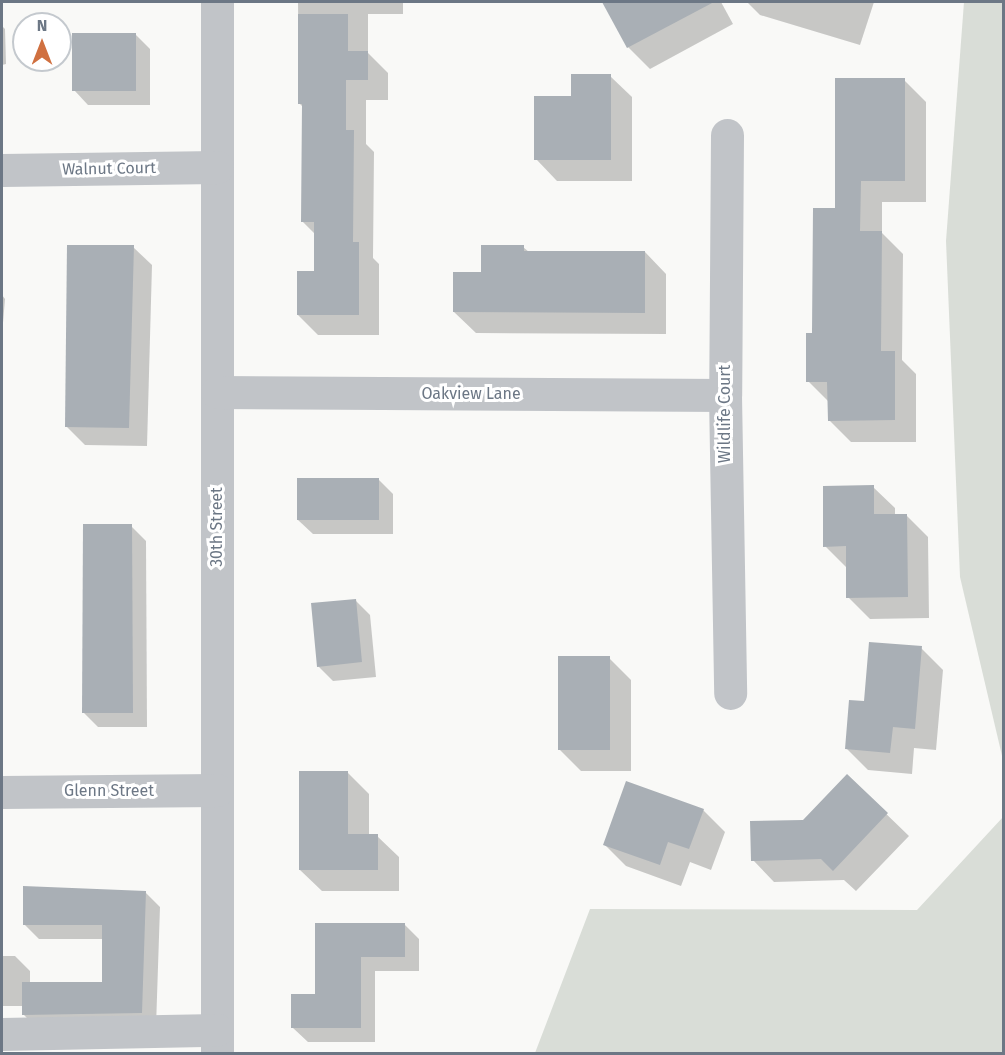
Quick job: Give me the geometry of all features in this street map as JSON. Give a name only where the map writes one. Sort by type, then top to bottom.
[{"type":"street","name":"30th Street","points":[[217,2],[217,1042]]},
{"type":"street","name":"Wildlife Court","points":[[727,135],[724,395],[730,693]]},
{"type":"street","name":"Walnut Court","points":[[2,170],[217,167]]},
{"type":"street","name":"Oakview Lane","points":[[217,392],[724,395]]},
{"type":"street","name":"Glenn Street","points":[[2,792],[217,790]]},
{"type":"street","points":[[2,1034],[217,1042]]},
{"type":"shaded area","points":[[964,2],[1003,2],[1003,760],[960,577],[946,241]]},
{"type":"shaded area","points":[[1003,817],[1003,1053],[535,1053],[590,909],[917,910]]},
{"type":"building","points":[[602,2],[714,2],[627,48]]},
{"type":"building","points":[[298,14],[348,14],[348,51],[368,51],[368,80],[346,80],[346,130],[354,130],[353,242],[359,242],[359,315],[297,315],[297,271],[314,271],[314,222],[301,222],[302,104],[298,104]]},
{"type":"building","points":[[72,33],[136,33],[136,91],[72,91]]},
{"type":"building","points":[[571,74],[611,74],[611,160],[534,160],[534,96],[571,96]]},
{"type":"building","points":[[835,78],[905,78],[905,181],[861,181],[860,231],[882,231],[881,351],[895,351],[895,420],[828,421],[827,382],[806,382],[806,333],[812,333],[813,208],[835,208]]},
{"type":"building","points":[[67,245],[134,245],[129,428],[65,427]]},
{"type":"building","points":[[481,245],[524,245],[524,251],[645,251],[645,313],[453,312],[453,272],[481,272]]},
{"type":"building","points":[[297,478],[379,478],[379,520],[297,520]]},
{"type":"building","points":[[874,485],[874,514],[907,514],[908,597],[846,598],[846,546],[823,547],[823,486]]},
{"type":"building","points":[[83,524],[132,524],[133,713],[82,713]]},
{"type":"building","points":[[356,599],[362,662],[317,667],[311,603]]},
{"type":"building","points":[[869,642],[922,646],[915,729],[893,727],[890,753],[845,749],[849,700],[864,701]]},
{"type":"building","points":[[558,656],[610,656],[610,750],[558,750]]},
{"type":"building","points":[[299,771],[348,771],[348,834],[378,834],[378,870],[299,870]]},
{"type":"building","points":[[847,774],[888,813],[833,871],[821,859],[751,861],[750,821],[803,820]]},
{"type":"building","points":[[626,781],[704,809],[689,849],[668,842],[660,865],[603,845]]},
{"type":"building","points":[[23,886],[146,891],[142,1013],[22,1015],[22,982],[102,982],[102,925],[23,925]]},
{"type":"building","points":[[315,923],[405,923],[405,957],[361,957],[361,1028],[291,1028],[291,994],[315,994]]}]
